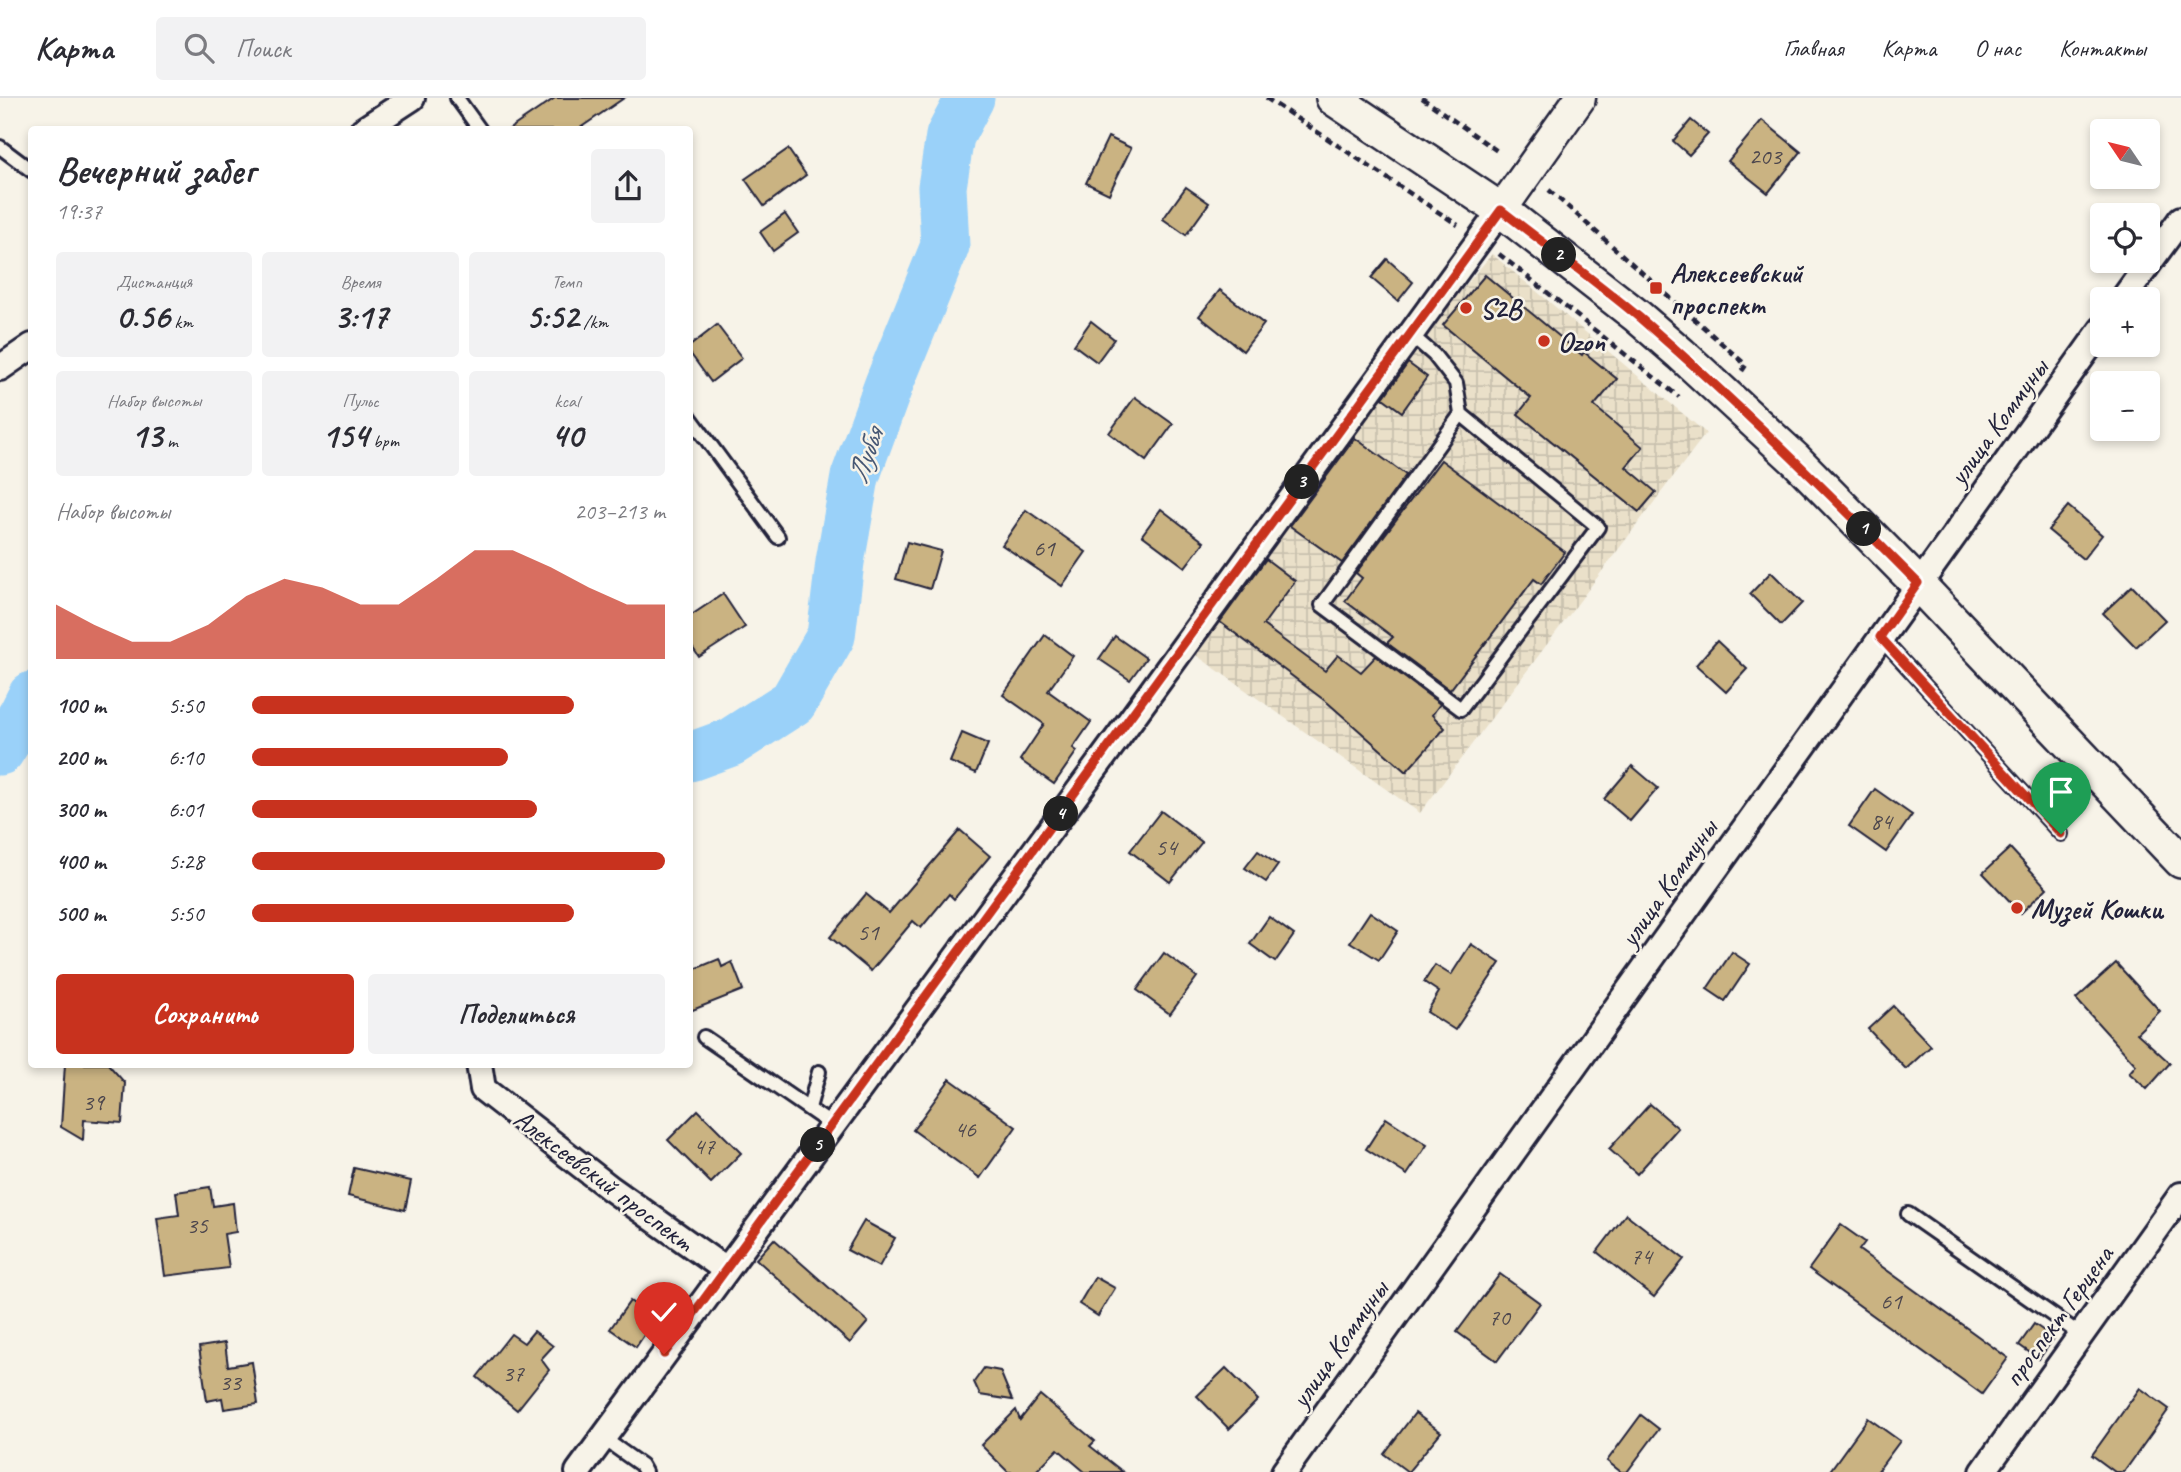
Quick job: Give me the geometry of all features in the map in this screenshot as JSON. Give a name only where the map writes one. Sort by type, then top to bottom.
[{"type":"main road","points":[[1333,98],[1501,210],[1637,316],[1681,354],[1796,460],[1918,583],[2181,861]]},
{"type":"street","points":[[369,126],[412,98]]},
{"type":"street","points":[[578,1472],[1119,736],[1580,98]]},
{"type":"street","points":[[2132,287],[2181,219]]},
{"type":"street","name":"улица Коммуны","points":[[1284,1472],[2090,346]]},
{"type":"street","points":[[0,368],[28,349]]},
{"type":"street","name":"Алексеевский проспект","points":[[470,1069],[483,1088],[610,1188],[726,1270]]},
{"type":"street","name":"проспект Герцена","points":[[1983,1472],[2181,1195]]},
{"type":"lane","points":[[457,98],[477,126]]},
{"type":"lane","points":[[0,147],[28,168]]},
{"type":"lane","points":[[1409,333],[1434,355],[1456,383],[1461,414],[1598,527],[1461,709],[1322,605],[1461,414]]},
{"type":"lane","points":[[693,421],[778,537]]},
{"type":"lane","points":[[1880,637],[2061,834]]},
{"type":"lane","points":[[704,1037],[757,1076],[832,1125]]},
{"type":"lane","points":[[809,1108],[819,1072]]},
{"type":"lane","points":[[1908,1214],[2081,1335]]},
{"type":"lane","points":[[603,1437],[641,1465],[645,1472]]},
{"type":"path","points":[[1266,98],[1480,239]]},
{"type":"path","points":[[1422,98],[1500,153]]},
{"type":"shaded area","points":[[1492,254],[1706,433],[1420,813],[1193,653],[1405,357]]},
{"type":"building","points":[[555,98],[624,98],[583,126],[514,126]]},
{"type":"building","points":[[1691,120],[1708,134],[1689,155],[1673,141]]},
{"type":"building","points":[[1762,120],[1801,152],[1768,193],[1728,161]]},
{"type":"building","points":[[1108,137],[1131,148],[1109,194],[1086,183]]},
{"type":"building","points":[[788,149],[806,175],[764,206],[745,179]]},
{"type":"building","points":[[1186,187],[1209,203],[1186,235],[1163,219]]},
{"type":"building","points":[[785,214],[798,233],[773,251],[760,232]]},
{"type":"building","points":[[1387,259],[1413,282],[1398,301],[1371,278]]},
{"type":"building","points":[[1485,275],[1582,355],[1584,352],[1617,379],[1594,406],[1643,447],[1626,467],[1656,492],[1639,512],[1518,414],[1531,398],[1443,325]]},
{"type":"building","points":[[1220,290],[1264,324],[1243,351],[1199,316]]},
{"type":"building","points":[[1091,321],[1114,339],[1097,362],[1074,345]]},
{"type":"building","points":[[717,325],[742,358],[711,382],[693,357],[693,344]]},
{"type":"building","points":[[1408,363],[1427,377],[1402,412],[1383,398]]},
{"type":"building","points":[[1135,397],[1173,424],[1146,461],[1109,433]]},
{"type":"building","points":[[1355,438],[1406,475],[1342,563],[1290,526]]},
{"type":"building","points":[[1441,460],[1565,552],[1541,584],[1534,579],[1450,690],[1387,643],[1393,637],[1345,601],[1362,578],[1356,573]]},
{"type":"building","points":[[2068,506],[2102,535],[2083,559],[2048,530]]},
{"type":"building","points":[[1161,509],[1204,542],[1185,567],[1142,535]]},
{"type":"building","points":[[1026,510],[1086,552],[1062,586],[1002,545]]},
{"type":"building","points":[[907,542],[941,551],[930,589],[896,579]]},
{"type":"building","points":[[1266,559],[1295,581],[1263,625],[1325,671],[1338,655],[1361,672],[1376,656],[1440,704],[1432,715],[1445,728],[1406,772],[1328,703],[1220,622]]},
{"type":"building","points":[[1771,572],[1802,603],[1781,625],[1750,594]]},
{"type":"building","points":[[2132,586],[2165,620],[2136,647],[2103,613]]},
{"type":"building","points":[[723,594],[745,627],[699,657],[693,648],[693,614]]},
{"type":"building","points":[[1045,635],[1073,656],[1048,691],[1091,722],[1073,748],[1077,751],[1054,784],[1020,760],[1044,724],[1003,695]]},
{"type":"building","points":[[1115,636],[1146,658],[1130,680],[1099,659]]},
{"type":"building","points":[[1717,641],[1747,669],[1726,692],[1696,665]]},
{"type":"building","points":[[962,733],[988,744],[976,773],[950,762]]},
{"type":"building","points":[[1632,766],[1658,788],[1630,821],[1604,799]]},
{"type":"building","points":[[1875,789],[1912,815],[1886,852],[1849,826]]},
{"type":"building","points":[[1161,811],[1202,842],[1170,882],[1130,851]]},
{"type":"building","points":[[960,830],[990,856],[954,899],[949,894],[921,928],[913,921],[871,971],[830,937],[866,894],[889,913]]},
{"type":"building","points":[[2010,848],[2047,888],[2021,913],[1983,873]]},
{"type":"building","points":[[1258,851],[1278,865],[1266,882],[1245,868]]},
{"type":"building","points":[[1370,912],[1398,931],[1379,960],[1350,942]]},
{"type":"building","points":[[1269,917],[1294,935],[1275,962],[1250,944]]},
{"type":"building","points":[[1471,944],[1500,963],[1455,1030],[1427,1012],[1439,992],[1424,982],[1435,965],[1451,975]]},
{"type":"building","points":[[1732,952],[1750,964],[1725,1001],[1707,989]]},
{"type":"building","points":[[1164,953],[1197,977],[1170,1014],[1137,990]]},
{"type":"building","points":[[719,959],[722,967],[732,962],[743,990],[693,1010],[693,970]]},
{"type":"building","points":[[2116,963],[2160,1011],[2137,1033],[2170,1063],[2147,1089],[2129,1073],[2136,1065],[2076,999]]},
{"type":"building","points":[[1893,1006],[1931,1046],[1906,1069],[1868,1029]]},
{"type":"building","points":[[65,1068],[112,1068],[125,1083],[122,1123],[84,1120],[83,1140],[61,1127]]},
{"type":"building","points":[[950,1079],[1016,1127],[980,1178],[913,1130]]},
{"type":"building","points":[[1650,1104],[1678,1128],[1637,1174],[1609,1149]]},
{"type":"building","points":[[698,1110],[741,1153],[711,1183],[668,1140]]},
{"type":"building","points":[[1386,1118],[1427,1145],[1407,1175],[1366,1149]]},
{"type":"building","points":[[354,1168],[411,1181],[405,1210],[348,1196]]},
{"type":"building","points":[[210,1187],[213,1206],[233,1203],[236,1232],[224,1234],[229,1268],[165,1276],[157,1218],[179,1215],[176,1192]]},
{"type":"building","points":[[1626,1214],[1684,1259],[1654,1297],[1597,1252]]},
{"type":"building","points":[[864,1221],[895,1238],[879,1267],[847,1250]]},
{"type":"building","points":[[1841,1225],[1865,1242],[1859,1250],[2008,1358],[1982,1394],[1809,1269]]},
{"type":"building","points":[[774,1239],[868,1322],[850,1343],[756,1259]]},
{"type":"building","points":[[1500,1274],[1540,1303],[1497,1361],[1457,1332]]},
{"type":"building","points":[[1095,1277],[1115,1288],[1098,1316],[1079,1304]]},
{"type":"building","points":[[630,1301],[655,1319],[636,1347],[610,1329]]},
{"type":"building","points":[[2034,1324],[2054,1338],[2039,1359],[2019,1345]]},
{"type":"building","points":[[534,1331],[553,1346],[541,1359],[549,1370],[517,1410],[477,1377],[511,1334],[524,1343]]},
{"type":"building","points":[[225,1343],[228,1366],[252,1362],[258,1404],[224,1409],[222,1398],[207,1401],[199,1347]]},
{"type":"building","points":[[984,1368],[1000,1371],[1012,1400],[980,1395],[974,1382]]},
{"type":"building","points":[[1226,1368],[1258,1400],[1229,1429],[1197,1396]]},
{"type":"building","points":[[2140,1388],[2169,1409],[2124,1472],[2115,1472],[2092,1455]]},
{"type":"building","points":[[1040,1395],[1095,1441],[1090,1446],[1123,1472],[1085,1472],[1058,1449],[1035,1472],[1008,1472],[981,1445],[1016,1410],[1020,1420]]},
{"type":"building","points":[[1415,1413],[1441,1432],[1408,1472],[1384,1454]]},
{"type":"building","points":[[1641,1415],[1659,1429],[1627,1472],[1621,1472],[1607,1461]]},
{"type":"building","points":[[1868,1418],[1900,1441],[1877,1472],[1829,1472]]},
{"type":"waterway","name":"Лубья","points":[[693,756],[731,742],[793,702],[831,636],[840,562],[855,477],[945,246],[942,187],[950,136],[970,98]]},
{"type":"waterway","name":"Лубья","points":[[0,751],[28,704]]},
{"type":"place","name":"Алексеевский проспект","points":[[1656,288]]},
{"type":"place","name":"S2B","points":[[1466,308]]},
{"type":"place","name":"Ozon","points":[[1544,341]]},
{"type":"place","name":"Музей Кошки","points":[[2017,908]]},
{"type":"route","points":[[664,1354],[1119,736],[1409,333],[1501,210],[1637,316],[1681,354],[1796,460],[1918,583],[1880,637],[2061,834]]}]
